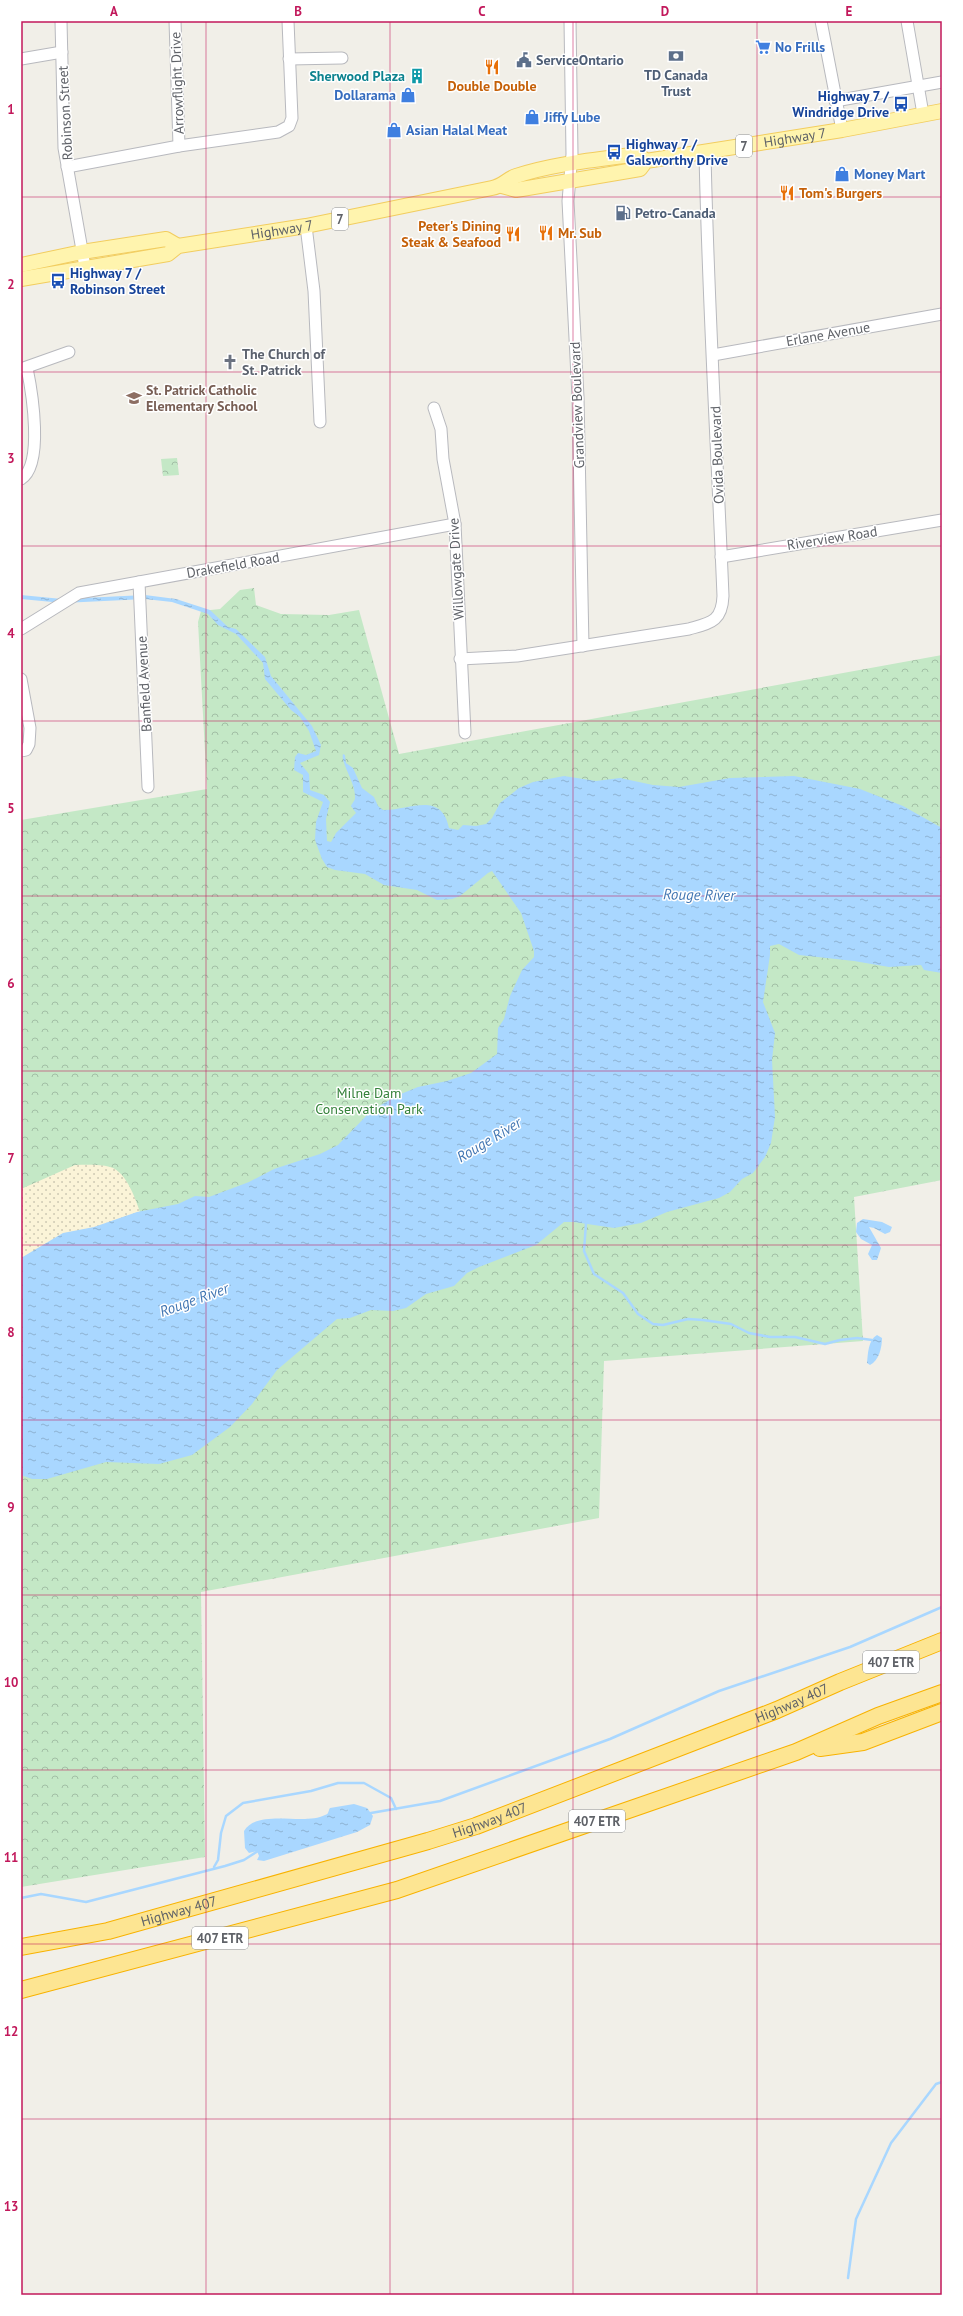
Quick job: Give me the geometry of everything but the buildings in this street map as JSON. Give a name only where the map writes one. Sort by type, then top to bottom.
[{"type":"highway","points":[[840,1682],[942,1631]]},
{"type":"highway","name":"Highway 407","points":[[21,1947],[108,1931],[428,1841],[476,1826],[777,1710],[840,1682],[942,1641]]},
{"type":"highway","name":"407 ETR","points":[[21,1990],[397,1890],[796,1752],[878,1716],[942,1693]]},
{"type":"highway","points":[[796,1752],[863,1742],[942,1712]]},
{"type":"main road","name":"Highway 7","points":[[21,279],[168,254],[178,246],[306,226],[502,186],[516,190],[640,169],[646,161],[705,153],[842,130],[942,111]]},
{"type":"main road","name":"Highway 7","points":[[502,186],[514,176],[571,164],[638,154],[646,161]]},
{"type":"main road","name":"Highway 7","points":[[21,265],[82,252],[166,239],[178,246]]},
{"type":"street","name":"Robinson Street","points":[[61,21],[64,148],[85,267]]},
{"type":"street","name":"Arrowflight Drive","points":[[175,21],[179,146]]},
{"type":"street","points":[[67,167],[179,146],[278,132],[289,126],[292,118],[288,21]]},
{"type":"street","name":"Grandview Boulevard","points":[[570,21],[571,164],[568,181],[578,397],[583,646]]},
{"type":"street","points":[[821,21],[842,130]]},
{"type":"street","points":[[907,21],[923,114]]},
{"type":"street","points":[[21,59],[62,52]]},
{"type":"street","points":[[289,58],[342,58]]},
{"type":"street","points":[[836,101],[942,82]]},
{"type":"street","name":"Ovida Boulevard","points":[[460,659],[517,656],[688,629],[712,622],[720,613],[722,606],[721,557],[713,354],[707,263],[705,153]]},
{"type":"street","points":[[306,226],[314,291],[320,422]]},
{"type":"street","name":"Erlane Avenue","points":[[713,354],[942,314]]},
{"type":"street","points":[[21,479],[30,468],[34,457],[32,393],[24,369],[69,352]]},
{"type":"street","name":"Willowgate Drive","points":[[434,408],[441,428],[443,459],[455,524],[460,659],[465,733]]},
{"type":"street","name":"Riverview Road","points":[[721,557],[942,520]]},
{"type":"street","name":"Drakefield Road","points":[[21,629],[79,593],[455,524]]},
{"type":"street","name":"Banfield Avenue","points":[[140,582],[148,787]]},
{"type":"street","points":[[21,679],[30,736],[26,750],[21,751]]},
{"type":"green space","points":[[177,458],[179,475],[163,476],[161,459]]},
{"type":"green space","name":"Milne Dam Conservation Park","points":[[254,588],[256,605],[281,614],[329,615],[359,610],[399,754],[942,655],[942,1180],[854,1197],[863,1341],[604,1361],[599,1518],[201,1592],[205,1857],[21,1887],[21,820],[207,789],[198,622],[201,611],[220,609],[240,590]]},
{"type":"sand","points":[[75,1165],[101,1165],[116,1170],[130,1188],[142,1218],[21,1271],[21,1189]]},
{"type":"water","name":"Rouge River","points":[[21,595],[62,599],[145,595],[176,599],[210,610],[228,627],[236,629],[265,657],[271,676],[312,726],[321,745],[319,755],[300,763],[309,774],[310,790],[324,795],[330,802],[326,819],[327,841],[331,842],[336,833],[356,813],[351,806],[355,799],[355,792],[344,762],[343,754],[345,755],[346,763],[353,768],[362,788],[374,797],[378,806],[383,810],[393,810],[423,805],[431,806],[439,809],[445,816],[449,828],[458,830],[463,825],[476,826],[486,824],[492,818],[500,803],[519,788],[533,782],[564,776],[596,781],[620,778],[653,785],[679,787],[730,778],[794,776],[860,789],[903,806],[942,828],[942,973],[924,970],[921,965],[889,967],[854,961],[799,955],[779,944],[770,946],[763,1002],[775,1033],[772,1060],[775,1117],[771,1143],[765,1157],[753,1173],[742,1179],[730,1192],[719,1198],[667,1212],[641,1223],[614,1228],[564,1222],[536,1245],[479,1267],[467,1273],[454,1286],[426,1294],[406,1308],[393,1311],[371,1310],[350,1318],[337,1319],[277,1370],[252,1404],[230,1427],[192,1455],[159,1464],[106,1462],[47,1479],[32,1479],[21,1475],[21,1258],[63,1233],[94,1227],[137,1212],[178,1204],[195,1196],[209,1197],[249,1182],[274,1169],[320,1154],[338,1145],[371,1111],[396,1096],[418,1087],[447,1081],[471,1073],[497,1054],[498,1028],[504,1019],[510,996],[522,970],[534,957],[534,951],[521,913],[492,871],[460,896],[452,899],[437,900],[417,890],[384,885],[365,874],[335,870],[327,867],[322,859],[315,840],[316,822],[323,802],[303,792],[303,775],[294,770],[295,757],[298,753],[306,755],[316,751],[309,731],[300,717],[291,710],[265,679],[263,663],[236,634],[218,625],[208,614],[172,602],[145,599],[63,603],[21,599]]},
{"type":"water","points":[[863,1219],[882,1222],[892,1227],[890,1232],[885,1234],[869,1227],[881,1248],[877,1260],[872,1260],[868,1254],[872,1245],[861,1239],[856,1232],[857,1223]]},
{"type":"water","points":[[877,1335],[882,1338],[881,1349],[876,1360],[870,1365],[867,1363],[869,1348],[872,1340]]},
{"type":"water","points":[[354,1804],[367,1808],[373,1816],[370,1825],[357,1832],[264,1861],[257,1860],[259,1856],[257,1851],[249,1853],[245,1848],[244,1831],[251,1824],[260,1820],[316,1818],[327,1814],[330,1808]]},
{"type":"waterway","points":[[586,1223],[584,1251],[594,1274],[623,1293],[638,1314],[653,1324],[663,1325],[688,1319],[703,1320],[731,1324],[749,1333],[770,1337],[795,1337],[825,1344],[857,1338],[872,1340]]},
{"type":"waterway","points":[[371,1813],[440,1801],[610,1739],[719,1691],[850,1647],[942,1607]]},
{"type":"waterway","points":[[214,1867],[218,1860],[221,1833],[226,1816],[243,1803],[311,1791],[338,1783],[364,1783],[391,1798],[396,1809]]},
{"type":"waterway","points":[[21,1898],[41,1894],[86,1902],[225,1866],[244,1860],[258,1851]]},
{"type":"waterway","points":[[848,2278],[856,2219],[891,2143],[936,2084],[942,2082]]},
{"type":"place","name":"No Frills","points":[[763,47]]},
{"type":"place","name":"TD Canada Trust","points":[[676,56]]},
{"type":"place","name":"ServiceOntario","points":[[524,60]]},
{"type":"place","name":"Double Double","points":[[492,67]]},
{"type":"place","name":"Sherwood Plaza","points":[[417,76]]},
{"type":"place","name":"Dollarama","points":[[408,95]]},
{"type":"place","name":"Highway 7 / Windridge Drive","points":[[901,104]]},
{"type":"place","name":"Jiffy Lube","points":[[532,117]]},
{"type":"place","name":"Asian Halal Meat","points":[[394,130]]},
{"type":"place","name":"Highway 7 / Galsworthy Drive","points":[[614,152]]},
{"type":"place","name":"Money Mart","points":[[842,174]]},
{"type":"place","name":"Tom's Burgers","points":[[787,193]]},
{"type":"place","name":"Petro-Canada","points":[[623,213]]},
{"type":"place","name":"Mr. Sub","points":[[546,233]]},
{"type":"place","name":"Peter's Dining Steak & Seafood","points":[[513,234]]},
{"type":"place","name":"Highway 7 / Robinson Street","points":[[58,281]]},
{"type":"place","name":"The Church of St. Patrick","points":[[230,362]]},
{"type":"place","name":"St. Patrick Catholic Elementary School","points":[[134,398]]}]
